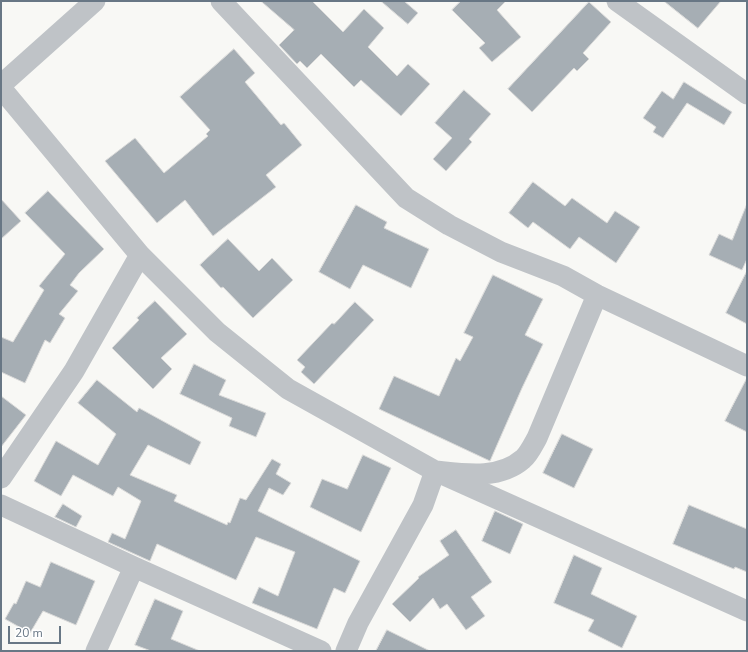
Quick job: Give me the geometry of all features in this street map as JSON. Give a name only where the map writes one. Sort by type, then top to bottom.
[{"type":"street","points":[[1,85],[95,1]]},
{"type":"street","points":[[221,1],[406,198],[449,225],[501,252],[563,276],[597,294],[747,366]]},
{"type":"street","points":[[617,1],[747,94]]},
{"type":"street","points":[[1,88],[140,255],[217,332],[288,389],[435,471],[747,611]]},
{"type":"street","points":[[1,478],[74,371],[140,255]]},
{"type":"street","points":[[435,471],[481,475],[507,470],[524,459],[537,438],[597,294]]},
{"type":"street","points":[[346,651],[362,616],[423,505],[435,471]]},
{"type":"street","points":[[1,505],[321,651]]},
{"type":"street","points":[[96,651],[134,567]]},
{"type":"building","points":[[261,1],[312,1],[343,32],[364,9],[384,28],[368,47],[397,76],[408,64],[430,84],[401,116],[361,80],[354,87],[321,54],[307,68],[300,61],[297,64],[279,45],[294,30]]},
{"type":"building","points":[[381,1],[404,1],[418,13],[408,24]]},
{"type":"building","points":[[461,1],[506,1],[497,10],[521,37],[492,62],[479,48],[485,43],[452,10]]},
{"type":"building","points":[[664,1],[721,1],[698,28]]},
{"type":"building","points":[[589,2],[611,22],[583,53],[589,59],[577,71],[574,68],[532,112],[508,89]]},
{"type":"building","points":[[234,49],[255,73],[245,82],[281,125],[284,123],[302,145],[266,175],[276,187],[213,236],[185,200],[157,223],[105,161],[135,138],[164,173],[208,136],[206,134],[210,130],[180,97]]},
{"type":"building","points":[[684,82],[732,112],[724,125],[687,103],[663,138],[653,132],[656,127],[643,118],[662,91],[673,99]]},
{"type":"building","points":[[464,90],[491,114],[469,139],[472,142],[446,171],[433,159],[452,138],[435,123]]},
{"type":"building","points":[[533,182],[565,206],[572,198],[607,223],[615,211],[640,227],[616,263],[579,237],[570,249],[533,222],[528,228],[509,213]]},
{"type":"building","points":[[48,191],[104,249],[79,273],[70,285],[78,291],[59,314],[65,318],[50,343],[45,340],[25,383],[1,372],[1,337],[13,342],[44,290],[39,286],[65,254],[25,213]]},
{"type":"building","points":[[1,199],[21,221],[1,239]]},
{"type":"building","points":[[747,204],[747,259],[742,270],[709,255],[719,234],[732,240]]},
{"type":"building","points":[[356,205],[387,222],[384,228],[429,249],[411,288],[363,265],[350,289],[319,272]]},
{"type":"building","points":[[228,239],[259,271],[272,258],[293,280],[253,318],[223,287],[221,288],[200,265]]},
{"type":"building","points":[[747,271],[747,324],[726,313]]},
{"type":"building","points":[[493,275],[543,299],[525,335],[543,344],[490,461],[379,409],[394,376],[439,396],[456,358],[460,361],[473,337],[464,333]]},
{"type":"building","points":[[155,301],[187,334],[161,358],[172,369],[153,389],[112,348],[139,320],[137,318]]},
{"type":"building","points":[[355,302],[374,320],[314,384],[301,372],[305,367],[297,360],[332,323],[334,324]]},
{"type":"building","points":[[194,364],[226,380],[219,395],[266,413],[256,437],[229,426],[232,418],[180,394]]},
{"type":"building","points":[[747,378],[747,432],[725,421]]},
{"type":"building","points":[[97,380],[137,412],[139,408],[201,442],[190,465],[148,445],[130,475],[177,495],[174,501],[227,525],[228,522],[230,523],[240,498],[246,500],[272,459],[281,464],[276,474],[291,483],[283,495],[269,488],[258,511],[360,561],[345,593],[334,588],[317,629],[252,603],[259,587],[278,596],[295,552],[256,537],[236,580],[157,544],[150,561],[108,542],[112,533],[125,539],[141,501],[118,487],[113,496],[73,475],[61,496],[34,481],[56,441],[98,465],[116,434],[78,403]]},
{"type":"building","points":[[1,396],[26,415],[1,447]]},
{"type":"building","points":[[562,434],[593,449],[574,488],[543,473]]},
{"type":"building","points":[[363,455],[391,468],[361,532],[310,507],[322,479],[347,489]]},
{"type":"building","points":[[63,504],[82,516],[76,527],[55,517]]},
{"type":"building","points":[[689,505],[747,529],[747,572],[735,567],[734,569],[673,544]]},
{"type":"building","points":[[495,511],[523,524],[510,554],[482,541]]},
{"type":"building","points":[[456,530],[492,582],[471,597],[485,616],[466,630],[447,604],[440,609],[433,598],[410,622],[392,604],[419,578],[418,577],[449,555],[440,541]]},
{"type":"building","points":[[574,555],[602,568],[591,594],[637,616],[622,648],[588,631],[594,620],[554,603]]},
{"type":"building","points":[[51,562],[95,581],[76,625],[43,611],[30,633],[5,619],[14,603],[16,604],[26,581],[40,587]]},
{"type":"building","points":[[155,599],[183,611],[171,639],[200,651],[151,651],[135,645]]},
{"type":"building","points":[[387,630],[430,651],[376,651]]}]
